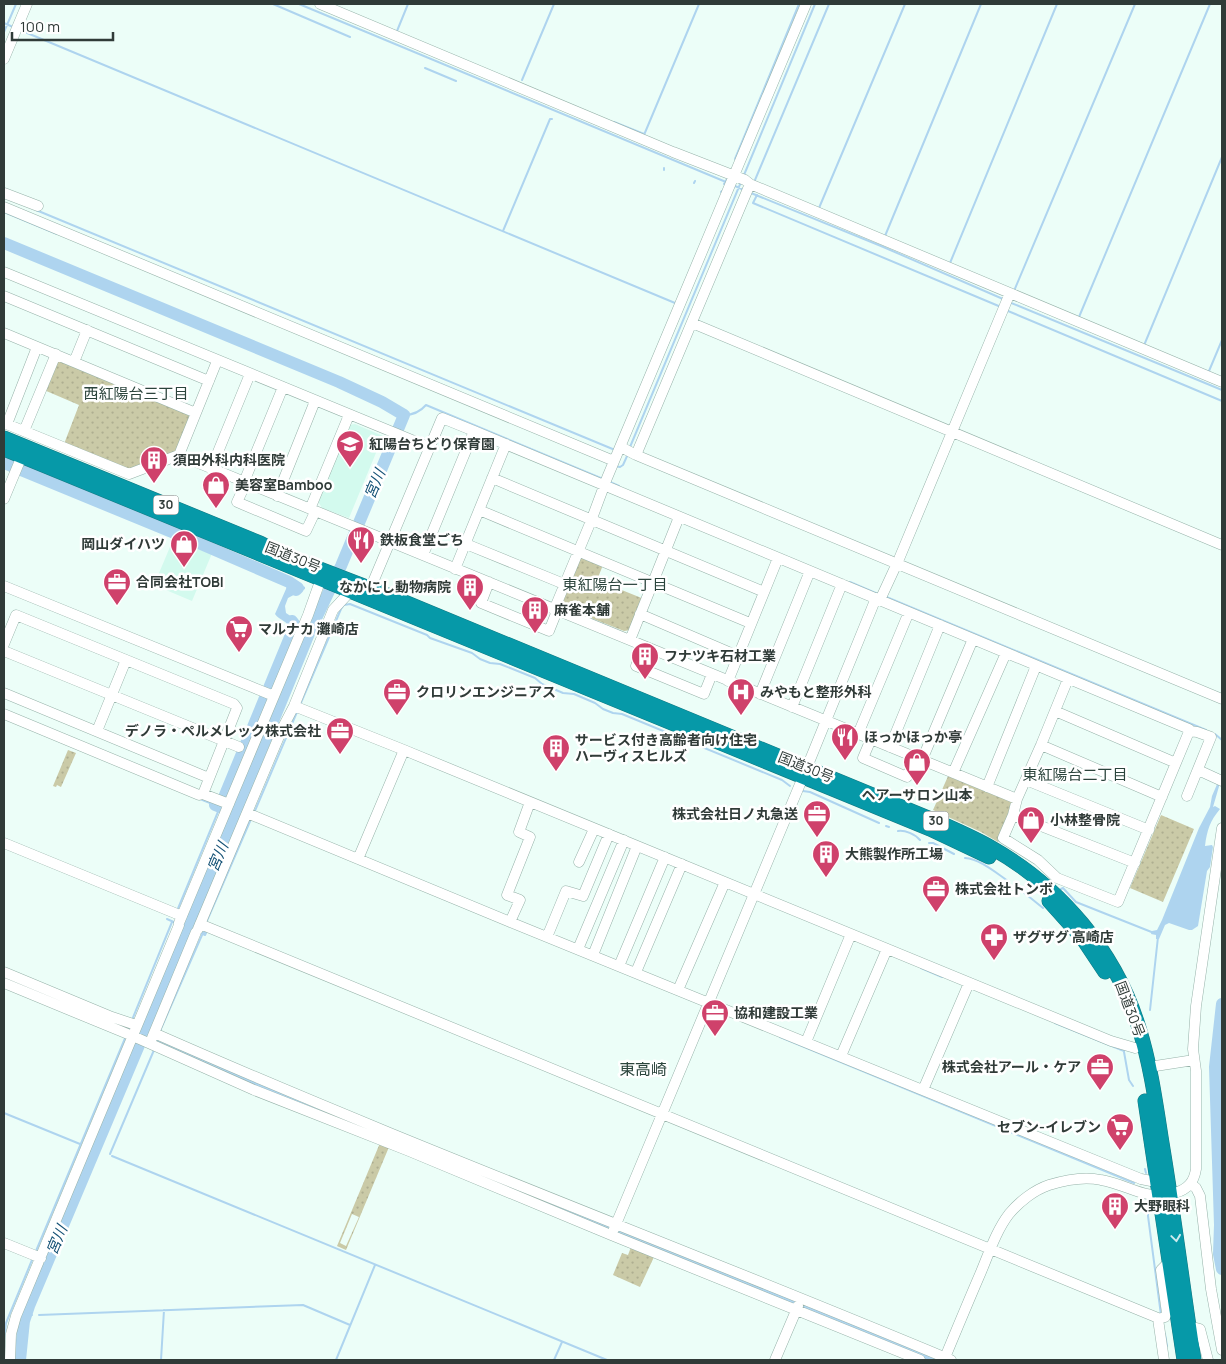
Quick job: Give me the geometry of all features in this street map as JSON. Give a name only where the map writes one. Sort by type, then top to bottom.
[{"type":"highway","name":"国道30号","points":[[5,428],[20,459]]},
{"type":"highway","name":"国道30号","points":[[4,449],[20,459],[260,544],[347,585],[805,772],[966,835],[1016,863],[1050,890],[1085,926],[1113,968],[1132,1008],[1149,1066],[1165,1195],[1194,1360]]},
{"type":"highway","name":"国道30号","points":[[805,772],[988,856],[1010,870],[1044,896],[1083,939],[1105,972],[1123,1010],[1140,1067],[1157,1180],[1165,1195],[1169,1262],[1184,1360]]},
{"type":"street","points":[[4,59],[27,4]]},
{"type":"street","points":[[320,4],[1008,298],[1222,382]]},
{"type":"street","points":[[489,582],[481,603],[549,631],[564,584],[592,521],[613,463],[629,451],[692,323],[744,184],[806,4]]},
{"type":"street","points":[[629,451],[744,184]]},
{"type":"street","points":[[4,193],[38,206]]},
{"type":"street","points":[[4,207],[613,463]]},
{"type":"street","points":[[4,272],[429,447]]},
{"type":"street","points":[[4,296],[209,381]]},
{"type":"street","points":[[613,1230],[708,1006],[825,721],[895,565],[1008,298]]},
{"type":"street","points":[[692,323],[951,434],[1222,545]]},
{"type":"street","points":[[74,362],[87,330]]},
{"type":"street","points":[[5,337],[56,354],[196,413]]},
{"type":"street","points":[[38,347],[5,428],[24,431],[130,474],[178,455],[1017,799]]},
{"type":"street","points":[[24,431],[56,354]]},
{"type":"street","points":[[178,455],[217,361]]},
{"type":"street","points":[[211,469],[250,374]]},
{"type":"street","points":[[283,387],[237,502],[306,531],[349,415]]},
{"type":"street","points":[[277,496],[315,401]]},
{"type":"street","points":[[369,593],[389,541],[442,418],[606,482],[680,517],[842,584],[880,597],[908,612],[1189,729],[1188,731],[1211,737],[1187,796]]},
{"type":"street","points":[[423,555],[474,431]]},
{"type":"street","points":[[455,568],[506,444]]},
{"type":"street","points":[[629,451],[895,565],[1222,699]]},
{"type":"street","points":[[4,499],[20,459]]},
{"type":"street","points":[[492,478],[764,592]]},
{"type":"street","points":[[480,510],[750,623]]},
{"type":"street","points":[[630,640],[680,517]]},
{"type":"street","points":[[466,544],[564,584]]},
{"type":"street","points":[[728,681],[778,558]]},
{"type":"street","points":[[760,694],[810,571]]},
{"type":"street","points":[[10,1360],[13,1324],[224,802],[269,694],[308,615],[324,575]]},
{"type":"street","points":[[792,707],[842,584]]},
{"type":"street","points":[[153,1038],[251,815],[283,727],[297,707],[333,610],[346,596],[347,585]]},
{"type":"street","points":[[4,586],[269,694]]},
{"type":"street","points":[[858,734],[908,612]]},
{"type":"street","points":[[640,614],[738,656]]},
{"type":"street","points":[[4,644],[16,615],[234,704],[237,708],[203,794]]},
{"type":"street","points":[[890,747],[940,625]]},
{"type":"street","points":[[871,739],[863,758],[907,777],[919,759],[973,639]]},
{"type":"street","points":[[643,646],[636,666],[704,694],[712,674]]},
{"type":"street","points":[[4,651],[239,747]]},
{"type":"street","points":[[953,773],[1006,652]]},
{"type":"street","points":[[97,731],[126,660]]},
{"type":"street","points":[[987,787],[1036,666]]},
{"type":"street","points":[[1068,679],[1017,799],[1014,815],[1003,838],[1038,860],[1057,878],[1118,902],[1188,731]]},
{"type":"street","points":[[4,693],[209,778]]},
{"type":"street","points":[[297,707],[724,885],[754,894],[886,952],[969,983],[1111,1041],[1135,1048]]},
{"type":"street","points":[[1055,711],[1176,763]]},
{"type":"street","points":[[4,714],[198,795],[203,794],[224,802]]},
{"type":"street","points":[[1041,745],[1162,797]]},
{"type":"street","points":[[358,859],[404,752]]},
{"type":"street","points":[[1198,770],[1220,780]]},
{"type":"street","points":[[1026,780],[1149,830]]},
{"type":"street","points":[[510,922],[520,900],[507,895],[530,837],[519,832],[529,805]]},
{"type":"street","points":[[251,815],[636,972],[678,990],[708,1006],[806,1042],[1141,1178],[1151,1181],[1157,1180]]},
{"type":"street","points":[[1014,815],[1135,863]]},
{"type":"street","points":[[4,983],[153,1038],[254,1090],[613,1230],[798,1305],[946,1359],[1000,1227],[1020,1203],[1046,1186],[1075,1179],[1102,1180],[1148,1195],[1165,1195],[1178,1192],[1191,1184],[1196,1169],[1196,1083],[1193,1048],[1196,1006],[1222,828]]},
{"type":"street","points":[[579,862],[593,831]]},
{"type":"street","points":[[547,937],[566,891],[583,896],[608,837]]},
{"type":"street","points":[[4,843],[178,918]]},
{"type":"street","points":[[578,949],[623,843]]},
{"type":"street","points":[[593,955],[636,848]]},
{"type":"street","points":[[619,966],[664,860]]},
{"type":"street","points":[[636,972],[681,867]]},
{"type":"street","points":[[678,990],[724,885]]},
{"type":"street","points":[[201,928],[1160,1319]]},
{"type":"street","points":[[806,1042],[850,937]]},
{"type":"street","points":[[841,1056],[886,952]]},
{"type":"street","points":[[4,972],[132,1030]]},
{"type":"street","points":[[923,1090],[969,983]]},
{"type":"street","points":[[1149,1066],[1194,1060]]},
{"type":"street","points":[[1191,1184],[1196,1188],[1200,1196],[1211,1289],[1222,1350]]},
{"type":"street","points":[[4,1243],[40,1258]]},
{"type":"street","points":[[1160,1319],[1167,1313],[1161,1270],[1169,1262]]},
{"type":"street","points":[[776,1360],[798,1305]]},
{"type":"street","points":[[798,1305],[920,1360]]},
{"type":"street","points":[[1160,1319],[1164,1360]]},
{"type":"street","points":[[1189,1326],[1200,1330],[1208,1360]]},
{"type":"shaded area","points":[[57,359],[192,414],[177,453],[133,471],[64,444],[79,405],[44,390]]},
{"type":"shaded area","name":"紅陽台ちどり保育園","points":[[355,424],[383,436],[349,518],[322,508],[317,500],[349,425]]},
{"type":"shaded area","name":"岡山ダイハツ","points":[[175,535],[213,551],[192,601],[154,585]]},
{"type":"shaded area","points":[[583,557],[603,565],[597,580],[644,599],[631,630],[624,631],[563,607],[560,602],[578,559]]},
{"type":"shaded area","points":[[68,750],[76,753],[61,787],[53,786]]},
{"type":"shaded area","points":[[949,774],[1013,801],[1009,819],[998,842],[933,810]]},
{"type":"shaded area","points":[[1161,815],[1194,829],[1163,902],[1130,888]]},
{"type":"shaded area","points":[[380,1143],[389,1147],[346,1250],[337,1246]],"holes":[[[352,1214],[359,1217],[346,1246],[340,1243]]]},
{"type":"shaded area","points":[[631,1247],[654,1257],[640,1287],[613,1275],[622,1253],[628,1255]]},
{"type":"water","points":[[288,579],[305,587],[305,589],[288,598],[285,606],[286,613],[298,621],[299,626],[293,636],[288,634],[289,627],[287,624],[275,614],[286,589]]},
{"type":"water","points":[[1218,782],[1220,783],[1213,807],[1215,806],[1220,809],[1211,822],[1206,840],[1205,846],[1212,845],[1213,847],[1198,926],[1189,930],[1169,923],[1165,925],[1159,939],[1156,939],[1156,935],[1151,934],[1152,931],[1157,930],[1162,920],[1199,828],[1210,807]]},
{"type":"waterway","points":[[4,32],[16,4]]},
{"type":"waterway","points":[[273,4],[350,37]]},
{"type":"waterway","points":[[299,4],[726,182]]},
{"type":"waterway","points":[[397,31],[408,4]]},
{"type":"waterway","points":[[522,80],[554,4]]},
{"type":"waterway","points":[[644,135],[699,4]]},
{"type":"waterway","points":[[735,159],[799,4]]},
{"type":"waterway","points":[[744,175],[815,4]]},
{"type":"waterway","points":[[755,180],[829,4]]},
{"type":"waterway","points":[[819,208],[905,4]]},
{"type":"waterway","points":[[885,236],[981,4]]},
{"type":"waterway","points":[[950,263],[1057,4]]},
{"type":"waterway","points":[[1014,291],[1135,4]]},
{"type":"waterway","points":[[1079,317],[1210,4]]},
{"type":"waterway","points":[[4,23],[13,27]]},
{"type":"waterway","points":[[20,30],[675,303]]},
{"type":"waterway","points":[[425,68],[456,81]]},
{"type":"waterway","points":[[503,231],[550,119],[552,119]]},
{"type":"waterway","points":[[614,122],[644,134]]},
{"type":"waterway","points":[[1145,343],[1222,157]]},
{"type":"waterway","points":[[724,184],[727,179]]},
{"type":"waterway","points":[[630,447],[741,182]]},
{"type":"waterway","points":[[735,186],[744,190]]},
{"type":"waterway","points":[[751,193],[881,246],[1003,299]]},
{"type":"waterway","points":[[757,195],[753,203],[1001,307]]},
{"type":"waterway","points":[[36,210],[615,450]]},
{"type":"waterway","points":[[4,212],[57,234]]},
{"type":"waterway","name":"宮川","points":[[4,243],[339,382],[382,402],[404,415],[341,566],[310,631],[189,926]]},
{"type":"waterway","points":[[1009,302],[1222,390]]},
{"type":"waterway","points":[[1008,311],[1222,401]]},
{"type":"waterway","points":[[1209,371],[1222,340]]},
{"type":"waterway","points":[[404,415],[416,413],[426,405],[603,479]]},
{"type":"waterway","points":[[615,466],[620,467],[623,465],[628,454]]},
{"type":"waterway","points":[[4,463],[289,582],[298,588],[296,590]]},
{"type":"waterway","points":[[610,482],[619,486]]},
{"type":"waterway","points":[[850,582],[878,594]]},
{"type":"waterway","points":[[884,596],[1206,730]]},
{"type":"waterway","points":[[300,705],[341,609],[344,605],[350,604],[427,635],[430,638],[472,653],[480,659],[500,664],[535,678],[542,684],[563,693],[574,694],[595,703],[603,709],[622,714],[782,780],[790,786]]},
{"type":"waterway","name":"宮川","points":[[313,609],[319,612]]},
{"type":"waterway","points":[[215,805],[220,807],[295,625],[292,621]]},
{"type":"waterway","name":"宮川","points":[[307,630],[319,635]]},
{"type":"waterway","points":[[254,813],[297,712]]},
{"type":"waterway","points":[[1215,734],[1222,740]]},
{"type":"waterway","points":[[803,791],[810,792],[879,823]]},
{"type":"waterway","points":[[200,799],[215,805]]},
{"type":"waterway","points":[[177,911],[220,807]]},
{"type":"waterway","points":[[206,923],[251,819]]},
{"type":"waterway","points":[[898,831],[910,833],[920,840]]},
{"type":"waterway","points":[[929,843],[933,843],[954,854]]},
{"type":"waterway","points":[[965,858],[982,864],[1008,881]]},
{"type":"waterway","points":[[1017,887],[1043,908]]},
{"type":"waterway","points":[[1061,889],[1063,888],[1076,902],[1154,933]]},
{"type":"waterway","points":[[167,919],[176,923]]},
{"type":"waterway","points":[[132,1020],[172,922]]},
{"type":"waterway","name":"宮川","points":[[183,925],[192,929]]},
{"type":"waterway","name":"宮川","points":[[20,1360],[24,1321],[29,1306],[188,929]]},
{"type":"waterway","points":[[199,932],[205,935],[206,933],[203,932]]},
{"type":"waterway","points":[[160,1031],[202,935]]},
{"type":"waterway","points":[[1150,1010],[1158,937]]},
{"type":"waterway","points":[[921,968],[942,977]]},
{"type":"waterway","points":[[1222,1004],[1215,1067],[1220,1225],[1219,1254],[1222,1269]]},
{"type":"waterway","points":[[110,1020],[235,1075],[375,1132]]},
{"type":"waterway","points":[[1055,1023],[1124,1051]]},
{"type":"waterway","points":[[36,1251],[126,1036]]},
{"type":"waterway","points":[[780,1037],[1134,1183]]},
{"type":"waterway","points":[[110,1154],[154,1050]]},
{"type":"waterway","points":[[1124,1052],[1129,1080],[1133,1086]]},
{"type":"waterway","points":[[4,1113],[80,1144]]},
{"type":"waterway","points":[[112,1156],[607,1360]]},
{"type":"waterway","points":[[1145,1169],[1146,1173]]},
{"type":"waterway","points":[[523,1193],[936,1360]]},
{"type":"waterway","points":[[1148,1208],[1161,1315]]},
{"type":"waterway","points":[[4,1340],[6,1323],[32,1260]]},
{"type":"waterway","points":[[336,1360],[375,1265]]},
{"type":"waterway","points":[[39,1315],[303,1305],[350,1325]]},
{"type":"waterway","points":[[161,1360],[164,1310]]},
{"type":"waterway","name":"宮川","points":[[27,1315],[32,1315]]},
{"type":"waterway","points":[[1165,1334],[1167,1346]]},
{"type":"waterway","points":[[554,1360],[562,1342]]},
{"type":"place","name":"紅陽台ちどり保育園","points":[[350,468]]},
{"type":"place","name":"須田外科内科医院","points":[[154,484]]},
{"type":"place","name":"美容室Bamboo","points":[[216,509]]},
{"type":"place","name":"鉄板食堂ごち","points":[[361,564]]},
{"type":"place","name":"岡山ダイハツ","points":[[184,568]]},
{"type":"place","name":"合同会社TOBI","points":[[117,606]]},
{"type":"place","name":"なかにし動物病院","points":[[470,611]]},
{"type":"place","name":"麻雀本舗","points":[[535,634]]},
{"type":"place","name":"マルナカ 灘崎店","points":[[239,653]]},
{"type":"place","name":"フナツキ石材工業","points":[[645,680]]},
{"type":"place","name":"クロリンエンジニアス","points":[[397,716]]},
{"type":"place","name":"みやもと整形外科","points":[[741,716]]},
{"type":"place","name":"デノラ・ペルメレック株式会社","points":[[340,755]]},
{"type":"place","name":"ほっかほっか亭","points":[[845,761]]},
{"type":"place","name":"サービス付き高齢者向け住宅 ハーヴィスヒルズ","points":[[556,772]]},
{"type":"place","name":"ヘアーサロン山本","points":[[917,786]]},
{"type":"place","name":"株式会社日ノ丸急送","points":[[817,838]]},
{"type":"place","name":"小林整骨院","points":[[1031,844]]},
{"type":"place","name":"大熊製作所工場","points":[[826,878]]},
{"type":"place","name":"株式会社トンボ","points":[[936,913]]},
{"type":"place","name":"ザグザグ 高崎店","points":[[994,961]]},
{"type":"place","name":"協和建設工業","points":[[715,1037]]},
{"type":"place","name":"株式会社アール・ケア","points":[[1100,1091]]},
{"type":"place","name":"セブン-イレブン","points":[[1120,1151]]},
{"type":"place","name":"大野眼科","points":[[1115,1230]]},
{"type":"district","name":"西紅陽台三丁目","points":[[136,394]]},
{"type":"district","name":"東紅陽台一丁目","points":[[615,585]]},
{"type":"district","name":"東紅陽台二丁目","points":[[1075,775]]},
{"type":"district","name":"東高崎","points":[[643,1069]]}]
